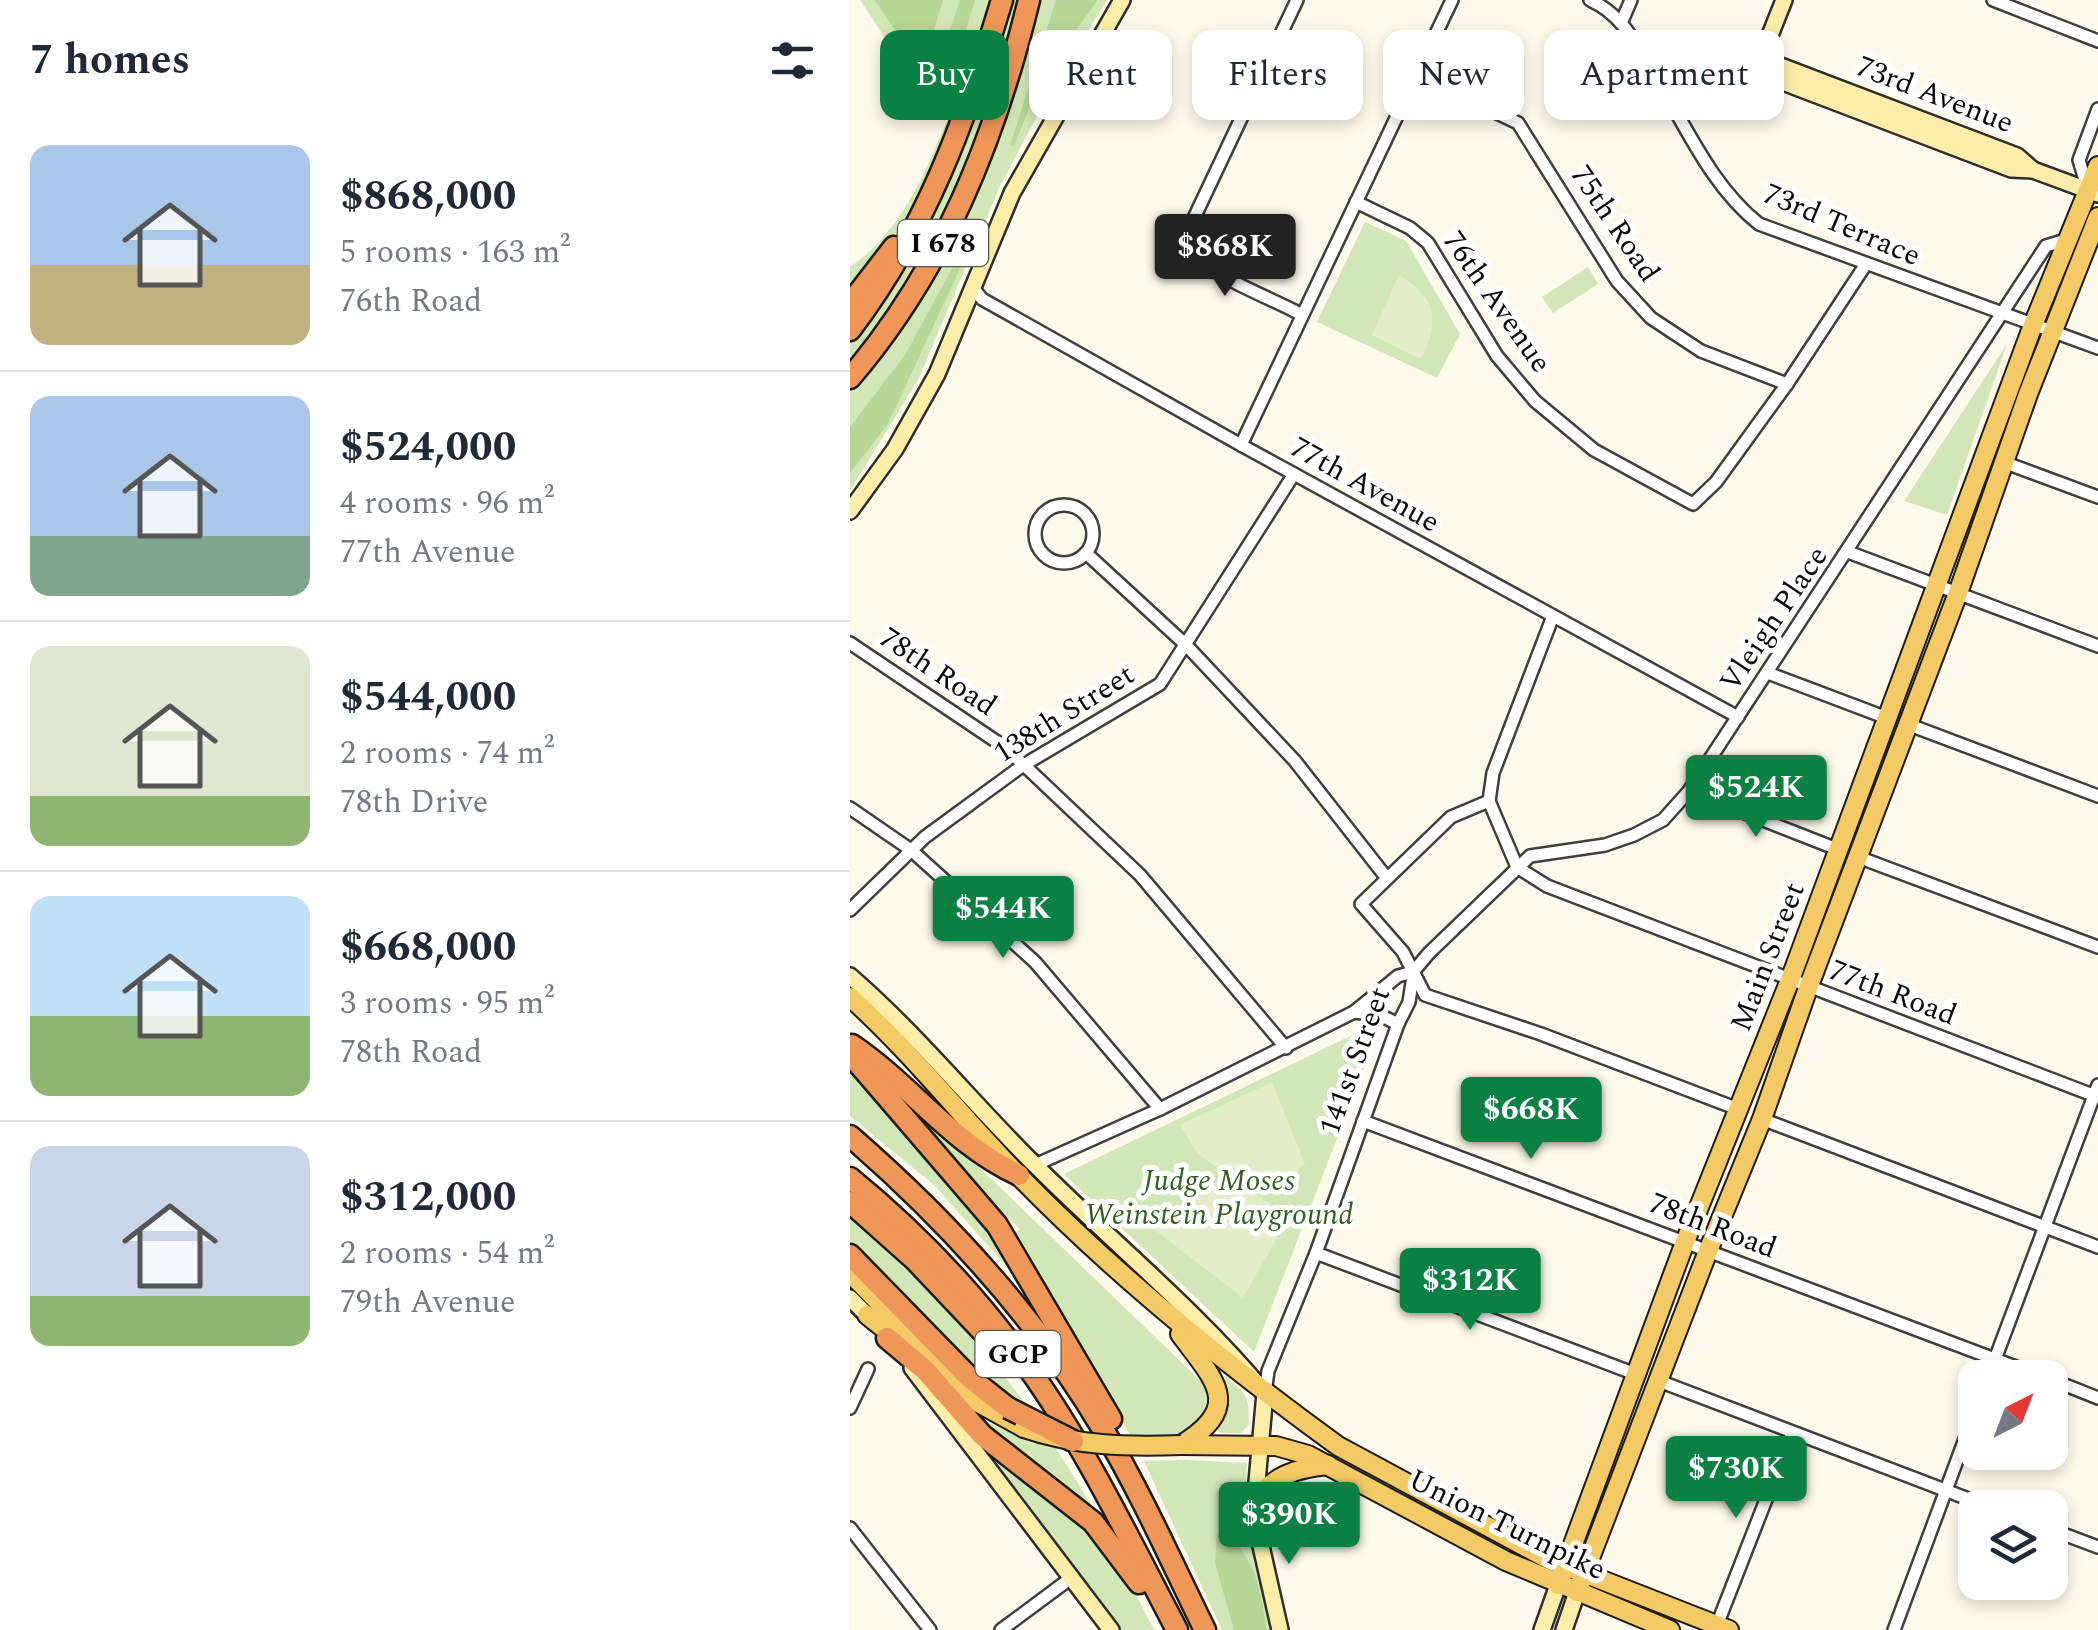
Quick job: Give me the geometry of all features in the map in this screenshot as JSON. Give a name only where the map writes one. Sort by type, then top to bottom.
[{"type":"highway","name":"I 678","points":[[850,330],[888,277],[930,202],[963,123],[1002,0]]},
{"type":"highway","name":"I 678","points":[[850,378],[899,315],[954,222],[981,161],[1029,0]]},
{"type":"highway","points":[[1017,50],[1038,0]]},
{"type":"highway","points":[[850,304],[930,202]]},
{"type":"highway","points":[[850,1044],[973,1149],[1027,1170]]},
{"type":"highway","points":[[850,1054],[1006,1239],[1110,1417],[1148,1514]]},
{"type":"highway","name":"GCP","points":[[850,1136],[968,1247],[1026,1316],[1098,1421],[1205,1630]]},
{"type":"highway","points":[[850,1144],[888,1170]]},
{"type":"highway","name":"GCP","points":[[850,1178],[941,1264],[1027,1366],[1084,1456],[1174,1630]]},
{"type":"highway","points":[[850,1202],[916,1260],[998,1350],[1054,1426],[1142,1564]]},
{"type":"highway","points":[[850,1255],[969,1377],[1008,1408],[1072,1442]]},
{"type":"highway","points":[[888,1338],[924,1370],[982,1435],[1093,1522],[1174,1630]]},
{"type":"main road","name":"Main Street","points":[[1558,1585],[1685,1242],[1790,980],[2034,326],[2093,193],[2098,166]]},
{"type":"main road","name":"Main Street","points":[[1578,1592],[1762,1119],[2098,217]]},
{"type":"main road","name":"Union Turnpike","points":[[850,997],[1156,1303],[1222,1360],[1338,1446],[1548,1559],[1723,1628]]},
{"type":"main road","name":"Union Turnpike","points":[[850,1273],[977,1402],[1024,1428],[1072,1442],[1126,1446],[1260,1444],[1292,1450],[1328,1464],[1506,1561],[1670,1630]]},
{"type":"main road","points":[[1156,1303],[1212,1378],[1218,1393],[1212,1423],[1181,1445]]},
{"type":"main road","points":[[868,1315],[977,1402]]},
{"type":"main road","points":[[1292,1450],[1299,1433],[1309,1424]]},
{"type":"main road","points":[[1254,1506],[1261,1494],[1285,1474],[1328,1464]]},
{"type":"street","points":[[850,510],[895,449],[937,374],[1012,193],[1122,0]]},
{"type":"street","points":[[1296,0],[1195,216],[1194,239],[1203,260],[1218,272],[1302,314]]},
{"type":"street","points":[[1438,30],[1452,0]]},
{"type":"street","name":"73rd Terrace","points":[[1590,0],[1622,22],[1627,30]]},
{"type":"street","points":[[1622,22],[1630,0]]},
{"type":"street","points":[[1772,30],[1784,0]]},
{"type":"street","points":[[1993,0],[2098,42]]},
{"type":"street","name":"73rd Avenue","points":[[1784,67],[2017,156],[2033,170]]},
{"type":"street","name":"73rd Avenue","points":[[1784,82],[2011,169],[2033,170],[2093,193]]},
{"type":"street","name":"Main Street","points":[[2093,193],[2079,160],[2098,109]]},
{"type":"street","points":[[1241,446],[1395,120]]},
{"type":"street","name":"75th Road","points":[[1512,120],[1518,123],[1618,281],[1651,318],[1701,350],[1787,384]]},
{"type":"street","name":"73rd Terrace","points":[[1682,120],[1719,183],[1740,209],[1760,224],[2098,348]]},
{"type":"street","name":"76th Avenue","points":[[1356,202],[1410,228],[1428,243],[1497,356],[1536,401],[1594,450],[1693,504],[1716,482],[1787,384]]},
{"type":"street","name":"Vleigh Place","points":[[1027,1170],[1354,1012],[1398,976],[1413,972],[1530,856],[1605,845],[1663,820],[1690,791],[2046,246],[2069,240]]},
{"type":"street","points":[[1787,384],[1866,264]]},
{"type":"street","name":"77th Avenue","points":[[974,289],[984,301],[1241,446],[1738,717]]},
{"type":"street","points":[[2006,462],[2098,497]]},
{"type":"street","name":"138th Street","points":[[850,910],[911,850],[1022,766],[1160,684],[1294,474]]},
{"type":"street","points":[[1060,504],[1081,510],[1093,531],[1086,552],[1066,563],[1046,557],[1036,542],[1036,524],[1041,515],[1060,504]]},
{"type":"street","points":[[1086,552],[1186,645],[1295,762],[1386,877]]},
{"type":"street","points":[[1848,552],[2098,646]]},
{"type":"street","points":[[1517,867],[1490,801],[1493,773],[1553,616]]},
{"type":"street","name":"78th Road","points":[[850,643],[1006,748],[1140,875],[1286,1048]]},
{"type":"street","points":[[1768,673],[1887,718]]},
{"type":"street","points":[[1907,724],[2098,796]]},
{"type":"street","points":[[1690,791],[1837,850]]},
{"type":"street","points":[[1490,801],[1451,817],[1361,904],[1403,952],[1425,995],[1541,1034],[1738,1109]]},
{"type":"street","points":[[850,808],[911,850],[1035,962],[1160,1109]]},
{"type":"street","points":[[1858,856],[2098,947]]},
{"type":"street","name":"77th Road","points":[[1517,867],[1576,898],[1808,988],[2097,1092]]},
{"type":"street","name":"141st Street","points":[[1265,1392],[1268,1370],[1409,1002],[1413,972]]},
{"type":"street","name":"Union Turnpike","points":[[850,976],[924,1045],[1027,1170],[1222,1341],[1265,1392]]},
{"type":"street","points":[[1354,1012],[1380,1015],[1398,1024]]},
{"type":"street","points":[[1995,1359],[2097,1092]]},
{"type":"street","points":[[1762,1119],[2098,1247]]},
{"type":"street","name":"78th Road","points":[[1363,1121],[1995,1359]]},
{"type":"street","points":[[1316,1253],[1638,1375]]},
{"type":"street","points":[[850,1298],[888,1338],[1111,1630]]},
{"type":"street","points":[[850,1408],[868,1369]]},
{"type":"street","points":[[1659,1382],[1958,1495]]},
{"type":"street","name":"78th Road","points":[[2068,1386],[2098,1398]]},
{"type":"street","points":[[1265,1392],[1254,1506],[1258,1540],[1280,1630]]},
{"type":"street","points":[[1723,1628],[1792,1432]]},
{"type":"street","points":[[1894,1630],[1958,1458]]},
{"type":"street","points":[[850,1528],[930,1630]]},
{"type":"street","points":[[2068,1537],[2098,1548]]},
{"type":"street","points":[[1001,1630],[1071,1578]]},
{"type":"street","name":"Main Street","points":[[1542,1630],[1558,1585]]},
{"type":"street","name":"Main Street","points":[[1564,1630],[1578,1592]]},
{"type":"green space","points":[[860,0],[1107,0],[1089,30],[1029,30],[1029,120],[1035,120],[1000,186],[919,378],[850,491],[850,267],[898,219],[947,120],[1009,120],[1009,30],[880,30]]},
{"type":"green space","points":[[875,0],[943,0],[934,30],[895,30]]},
{"type":"green space","points":[[960,0],[975,0],[966,30],[950,30]]},
{"type":"green space","points":[[1056,0],[1098,0],[1076,30],[1047,30]]},
{"type":"green space","points":[[1029,86],[1029,108],[1014,146],[1010,146]]},
{"type":"green space","points":[[1365,222],[1406,241],[1460,334],[1437,378],[1317,322]]},
{"type":"green space","points":[[968,251],[888,424],[850,473],[850,427],[905,355],[961,252]]},
{"type":"green space","points":[[1588,267],[1598,284],[1553,313],[1542,297]]},
{"type":"green space","points":[[1399,275],[1421,293],[1431,311],[1431,332],[1421,359],[1372,335]]},
{"type":"green space","points":[[2007,344],[1947,515],[1904,501]]},
{"type":"green space","name":"Judge Moses Weinstein Playground","points":[[1369,1027],[1377,1036],[1254,1352],[1064,1174]]},
{"type":"green space","points":[[850,1053],[954,1143],[1208,1388],[1201,1418],[1194,1426],[1174,1435],[1132,1438],[1013,1234],[1020,1229],[980,1191],[1016,1277],[934,1185],[850,1116]]},
{"type":"green space","points":[[1272,1082],[1305,1164],[1278,1182],[1232,1179],[1197,1153],[1180,1125]]},
{"type":"green space","points":[[1217,1187],[1252,1192],[1289,1216],[1243,1298],[1155,1230],[1168,1214]]},
{"type":"green space","points":[[850,1216],[921,1280],[985,1351],[1042,1427],[1093,1508],[1090,1511],[989,1432],[991,1429],[979,1418],[1036,1445],[1005,1400],[850,1248]]},
{"type":"green space","points":[[1226,1377],[1248,1402],[1249,1425],[1241,1433],[1220,1433],[1217,1429],[1226,1406],[1222,1380]]},
{"type":"green space","points":[[981,1444],[1083,1522],[1127,1577],[1154,1630],[1118,1630],[978,1446]]},
{"type":"green space","points":[[1144,1461],[1247,1463],[1243,1525],[1257,1562],[1271,1630],[1222,1630]]},
{"type":"green space","points":[[1227,1532],[1256,1577],[1267,1630],[1234,1630],[1215,1563],[1217,1535]]}]
